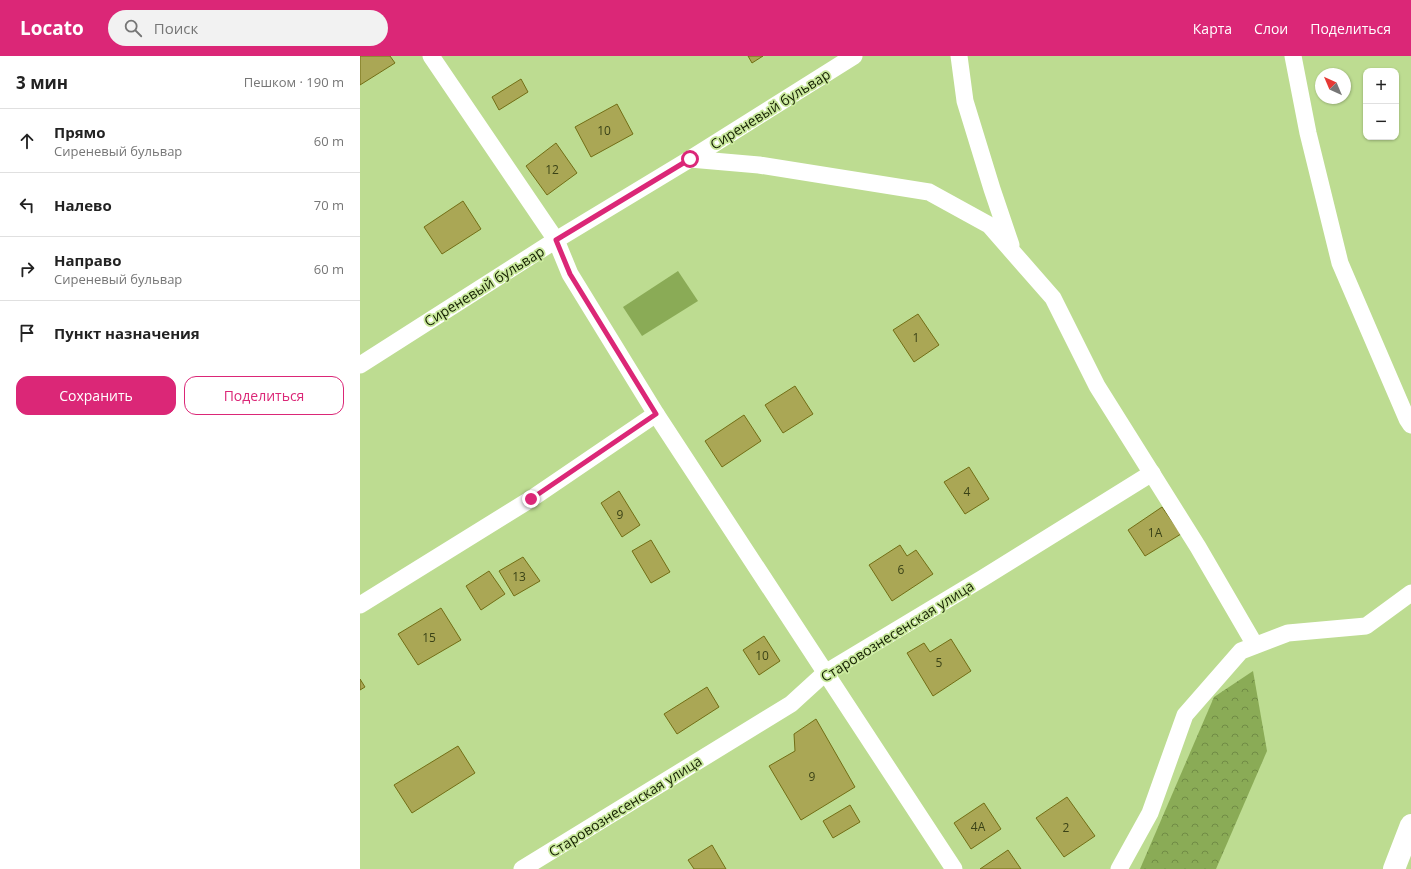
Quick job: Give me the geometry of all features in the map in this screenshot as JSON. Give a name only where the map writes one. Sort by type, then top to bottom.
[{"type":"main road","points":[[1394,869],[1411,825]]},
{"type":"main road","points":[[1400,869],[1411,846]]},
{"type":"street","points":[[431,56],[556,240],[570,274],[656,414],[954,869]]},
{"type":"street","name":"Сиреневый бульвар","points":[[360,365],[556,240],[690,159],[854,56]]},
{"type":"street","points":[[959,56],[965,101],[992,189],[1014,253]]},
{"type":"street","points":[[1293,56],[1308,133],[1340,263],[1411,425]]},
{"type":"street","points":[[690,159],[759,165],[929,192],[989,225],[1053,298],[1097,386],[1198,547],[1255,646]]},
{"type":"street","points":[[360,604],[531,499],[656,414]]},
{"type":"street","name":"Старовознесенская улица","points":[[522,869],[791,704],[825,673],[983,578],[1152,473]]},
{"type":"street","points":[[1119,869],[1150,813],[1186,715],[1241,651],[1288,633],[1366,626],[1411,593]]},
{"type":"green space","points":[[678,271],[698,301],[642,336],[623,307]]},
{"type":"green space","points":[[1253,671],[1267,751],[1216,869],[1140,869],[1214,697]]},
{"type":"building","points":[[360,56],[390,56],[395,63],[360,85]]},
{"type":"building","points":[[748,56],[763,56],[752,63]]},
{"type":"building","points":[[521,79],[528,92],[499,110],[492,97]]},
{"type":"building","points":[[617,104],[633,134],[591,157],[575,127]]},
{"type":"building","points":[[556,143],[577,173],[547,195],[526,166]]},
{"type":"building","points":[[463,201],[481,229],[442,254],[424,227]]},
{"type":"building","points":[[918,314],[939,345],[914,362],[893,330]]},
{"type":"building","points":[[795,386],[813,414],[783,433],[765,405]]},
{"type":"building","points":[[744,415],[761,441],[722,467],[705,441]]},
{"type":"building","points":[[969,467],[989,499],[965,514],[944,482]]},
{"type":"building","points":[[619,491],[640,525],[622,537],[601,503]]},
{"type":"building","points":[[1162,507],[1181,534],[1145,556],[1128,530]]},
{"type":"building","points":[[651,540],[670,572],[651,583],[632,551]]},
{"type":"building","points":[[900,545],[907,556],[916,550],[933,574],[892,601],[869,565]]},
{"type":"building","points":[[523,557],[540,581],[514,596],[499,571]]},
{"type":"building","points":[[489,571],[505,594],[481,610],[466,586]]},
{"type":"building","points":[[441,608],[461,640],[418,665],[398,634]]},
{"type":"building","points":[[764,636],[780,661],[759,675],[743,650]]},
{"type":"building","points":[[951,639],[971,671],[933,696],[907,653],[924,643],[930,652]]},
{"type":"building","points":[[360,679],[365,687],[360,690]]},
{"type":"building","points":[[707,687],[719,707],[677,734],[664,714]]},
{"type":"building","points":[[816,719],[855,787],[801,820],[769,766],[795,751],[794,734]]},
{"type":"building","points":[[458,746],[475,773],[412,813],[394,785]]},
{"type":"building","points":[[1067,797],[1095,836],[1064,857],[1036,818]]},
{"type":"building","points":[[984,803],[1001,829],[971,849],[954,823]]},
{"type":"building","points":[[850,805],[860,822],[833,838],[823,821]]},
{"type":"building","points":[[712,845],[726,869],[694,869],[688,860]]},
{"type":"building","points":[[1008,850],[1021,869],[980,869]]},
{"type":"route","points":[[531,499],[656,414],[570,274],[556,240],[690,159]]}]
